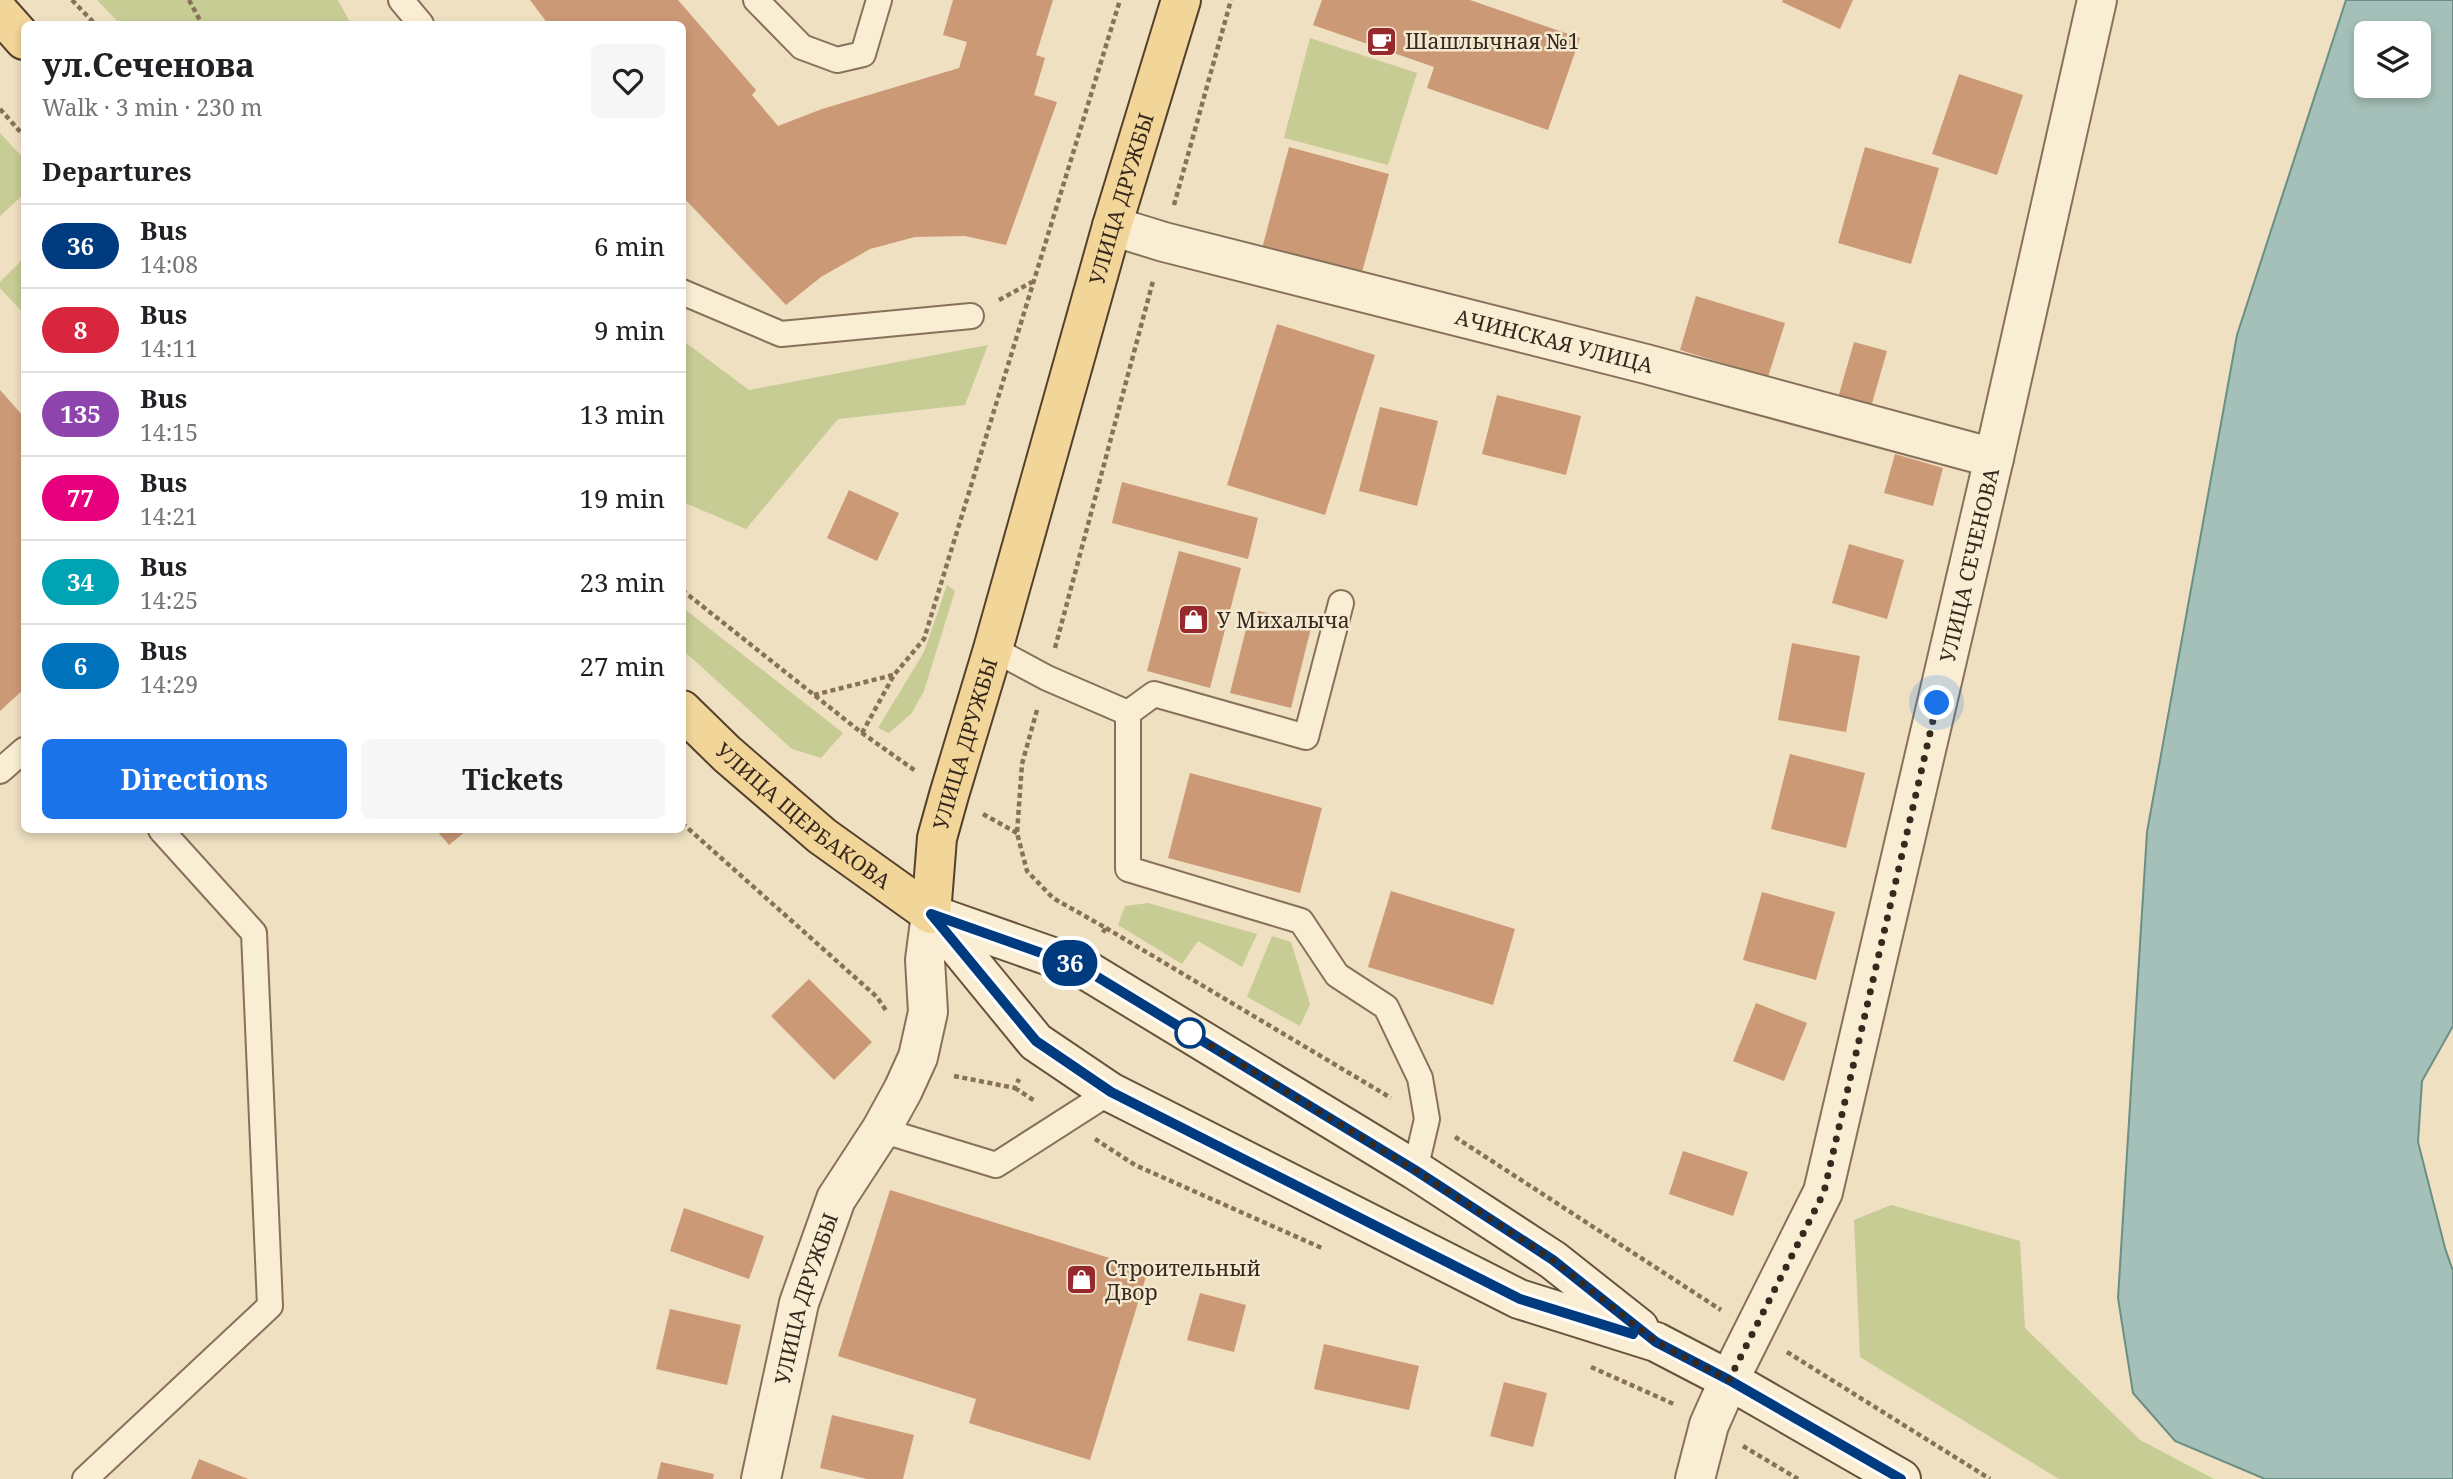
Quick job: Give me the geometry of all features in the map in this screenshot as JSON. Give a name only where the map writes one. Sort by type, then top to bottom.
[{"type":"main road","name":"УЛИЦА ДРУЖБЫ","points":[[931,914],[937,838],[1112,226],[1181,0]]},
{"type":"main road","points":[[0,13],[21,37]]},
{"type":"main road","name":"УЛИЦА ЩЕРБАКОВА","points":[[686,714],[727,754],[822,836],[931,914]]},
{"type":"street","name":"УЛИЦА СЕЧЕНОВА","points":[[1695,1479],[1709,1425],[1729,1380],[1824,1192],[1994,458],[2093,2]]},
{"type":"street","name":"АЧИНСКАЯ УЛИЦА","points":[[1112,226],[1164,242],[1646,363],[1994,458]]},
{"type":"street","name":"УЛИЦА ЩЕРБАКОВА","points":[[931,914],[1081,967],[1415,1170],[1553,1260],[1656,1342]]},
{"type":"street","name":"УЛИЦА ЩЕРБАКОВА","points":[[931,914],[1036,1041],[1111,1092],[1520,1299],[1656,1342],[1729,1380],[1901,1479]]},
{"type":"street","name":"УЛИЦА ДРУЖБЫ","points":[[761,1479],[799,1303],[836,1199],[881,1130],[904,1090],[918,1057],[928,1012],[925,960],[931,914]]},
{"type":"lane","points":[[401,0],[418,21]]},
{"type":"lane","points":[[756,0],[802,47],[837,60],[863,54],[879,0]]},
{"type":"lane","points":[[686,294],[781,334],[971,316]]},
{"type":"lane","points":[[1128,713],[1154,694],[1306,737],[1340,603]]},
{"type":"lane","points":[[993,649],[1047,678],[1128,713]]},
{"type":"lane","points":[[1128,713],[1128,869],[1301,921],[1337,975],[1386,1007],[1420,1078],[1427,1119],[1415,1170]]},
{"type":"lane","points":[[0,771],[21,753]]},
{"type":"lane","points":[[85,1479],[270,1306],[254,933],[164,833]]},
{"type":"lane","points":[[881,1130],[996,1165],[1111,1092]]},
{"type":"path","points":[[72,0],[92,21]]},
{"type":"path","points":[[189,0],[200,21]]},
{"type":"path","points":[[862,733],[894,675],[924,639],[1119,0]]},
{"type":"path","points":[[1231,0],[1022,764],[1017,833],[1027,871],[1053,898],[1427,1119],[1753,1330],[1990,1479]]},
{"type":"path","points":[[0,109],[21,132]]},
{"type":"path","points":[[686,593],[862,733],[949,795],[1017,833]]},
{"type":"path","points":[[814,695],[894,675]]},
{"type":"path","points":[[686,827],[877,997],[918,1057],[947,1075],[1015,1088],[1036,1041]]},
{"type":"path","points":[[1081,967],[1106,928]]},
{"type":"green space","points":[[97,0],[338,0],[349,21],[117,21]]},
{"type":"green space","points":[[1310,38],[1417,73],[1388,165],[1284,138]]},
{"type":"green space","points":[[0,133],[21,156],[21,197],[0,216]]},
{"type":"green space","points":[[21,261],[21,311],[0,288],[0,282]]},
{"type":"green space","points":[[686,343],[749,390],[988,345],[965,405],[838,419],[746,529],[686,503]]},
{"type":"green space","points":[[947,585],[955,591],[924,691],[911,714],[889,733],[878,728],[924,652]]},
{"type":"green space","points":[[686,610],[843,733],[821,758],[792,749],[686,653]]},
{"type":"green space","points":[[1148,903],[1257,934],[1242,967],[1198,941],[1182,964],[1118,925],[1125,906]]},
{"type":"green space","points":[[1272,936],[1291,942],[1310,1004],[1300,1026],[1247,997]]},
{"type":"green space","points":[[1891,1205],[2020,1241],[2025,1328],[2140,1440],[2214,1479],[2059,1479],[1860,1357],[1854,1220]]},
{"type":"water","points":[[2346,0],[2453,0],[2453,1026],[2422,1081],[2418,1142],[2453,1271],[2453,1479],[2265,1479],[2175,1441],[2133,1393],[2118,1298],[2147,832],[2237,335]]},
{"type":"building","points":[[530,0],[678,0],[756,90],[752,95],[778,126],[822,109],[959,68],[967,42],[943,35],[953,0],[1053,0],[1036,55],[1045,58],[1034,95],[1057,102],[1006,245],[965,236],[915,237],[870,249],[821,277],[786,305],[686,200],[686,21],[546,21]]},
{"type":"building","points":[[1322,0],[1470,0],[1580,38],[1548,130],[1427,88],[1434,67],[1313,25]]},
{"type":"building","points":[[1853,0],[1840,29],[1782,2]]},
{"type":"building","points":[[1959,74],[2023,95],[1997,175],[1932,154]]},
{"type":"building","points":[[1289,147],[1389,174],[1359,283],[1260,256]]},
{"type":"building","points":[[1865,147],[1939,168],[1911,264],[1838,243]]},
{"type":"building","points":[[1696,296],[1785,323],[1768,377],[1680,350]]},
{"type":"building","points":[[1277,324],[1375,355],[1325,515],[1227,485]]},
{"type":"building","points":[[1854,342],[1887,351],[1869,414],[1836,405]]},
{"type":"building","points":[[0,390],[21,414],[21,692],[0,711]]},
{"type":"building","points":[[1497,395],[1581,416],[1566,475],[1482,454]]},
{"type":"building","points":[[1380,407],[1438,421],[1417,506],[1359,491]]},
{"type":"building","points":[[1895,454],[1943,468],[1933,506],[1884,493]]},
{"type":"building","points":[[1122,482],[1258,518],[1248,559],[1112,523]]},
{"type":"building","points":[[849,490],[899,513],[877,561],[827,538]]},
{"type":"building","points":[[1849,544],[1904,560],[1887,619],[1832,603]]},
{"type":"building","name":"У Михалыча","points":[[1179,551],[1241,568],[1210,688],[1147,671]]},
{"type":"building","points":[[1251,609],[1312,624],[1291,708],[1230,693]]},
{"type":"building","points":[[1792,643],[1860,656],[1846,732],[1778,720]]},
{"type":"building","points":[[1790,754],[1865,773],[1846,848],[1771,829]]},
{"type":"building","points":[[1190,773],[1322,808],[1300,893],[1168,858]]},
{"type":"building","points":[[439,833],[463,833],[449,845]]},
{"type":"building","points":[[1391,891],[1515,929],[1493,1005],[1368,967]]},
{"type":"building","points":[[1762,892],[1835,912],[1816,980],[1743,960]]},
{"type":"building","points":[[809,979],[872,1042],[834,1080],[771,1016]]},
{"type":"building","points":[[1756,1003],[1807,1023],[1784,1081],[1733,1061]]},
{"type":"building","points":[[1683,1151],[1748,1172],[1733,1216],[1669,1194]]},
{"type":"building","points":[[890,1190],[1148,1270],[1090,1460],[969,1423],[976,1399],[838,1356]]},
{"type":"building","points":[[684,1208],[764,1236],[749,1279],[670,1251]]},
{"type":"building","points":[[1200,1293],[1246,1305],[1234,1352],[1187,1340]]},
{"type":"building","points":[[670,1309],[741,1325],[727,1385],[656,1369]]},
{"type":"building","points":[[1324,1344],[1419,1366],[1409,1410],[1314,1389]]},
{"type":"building","points":[[1504,1382],[1547,1393],[1533,1447],[1490,1436]]},
{"type":"building","points":[[832,1415],[914,1435],[903,1479],[867,1479],[820,1468]]},
{"type":"building","points":[[199,1459],[248,1479],[191,1479]]},
{"type":"building","points":[[661,1462],[714,1474],[713,1479],[657,1479]]},
{"type":"bus line","name":"36","points":[[1633,1334],[1520,1299],[1111,1092],[1036,1041],[931,914],[1081,967],[1415,1170],[1553,1260],[1656,1342],[1729,1380],[1901,1479]]},
{"type":"place","name":"Шашлычная №1","points":[[1382,41]]},
{"type":"place","name":"У Михалыча","points":[[1194,620]]},
{"type":"place","name":"Строительный Двор","points":[[1082,1280]]},
{"type":"route","points":[[1190,1033],[1415,1170],[1553,1260],[1656,1342],[1729,1380],[1824,1192],[1937,703]]}]
